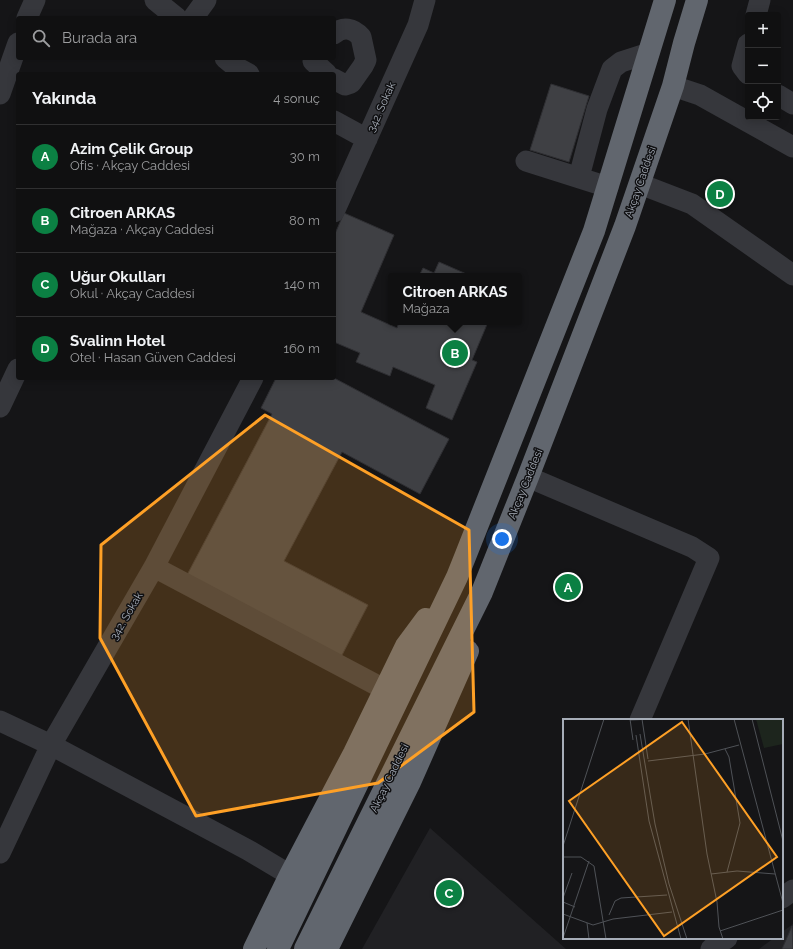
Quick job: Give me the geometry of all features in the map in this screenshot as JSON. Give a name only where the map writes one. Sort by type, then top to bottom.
[{"type":"highway","points":[[278,949],[457,577],[594,231],[665,0]]},
{"type":"highway","name":"Akçay Caddesi","points":[[305,949],[482,592],[625,226],[673,86],[684,43],[698,0]]},
{"type":"highway","points":[[254,949],[290,875],[354,753],[406,646],[457,577]]},
{"type":"highway","points":[[327,949],[410,782],[472,643],[482,592]]},
{"type":"street","points":[[28,16],[35,0]]},
{"type":"street","points":[[155,0],[175,16]]},
{"type":"street","points":[[194,16],[206,0]]},
{"type":"street","name":"342. Sokak","points":[[336,208],[418,25],[425,0]]},
{"type":"street","points":[[757,12],[760,0]]},
{"type":"street","points":[[336,32],[339,30],[348,29],[359,35],[361,37],[366,60],[351,83],[345,85],[336,80]]},
{"type":"street","points":[[0,94],[16,49]]},
{"type":"street","points":[[579,178],[597,109],[612,69],[620,62],[649,54]]},
{"type":"street","points":[[745,55],[742,66],[745,70]]},
{"type":"street","points":[[227,60],[245,72]]},
{"type":"street","points":[[673,86],[700,95],[793,147]]},
{"type":"street","points":[[781,97],[793,104]]},
{"type":"street","points":[[336,122],[367,139]]},
{"type":"street","points":[[526,160],[608,187]]},
{"type":"street","points":[[640,184],[692,204],[793,275]]},
{"type":"street","points":[[0,407],[16,373]]},
{"type":"street","name":"342. Sokak","points":[[0,853],[51,744],[154,567],[252,380]]},
{"type":"street","points":[[528,477],[692,547],[709,558],[640,719]]},
{"type":"street","points":[[154,567],[384,689]]},
{"type":"street","points":[[0,721],[51,744],[248,850],[290,875]]},
{"type":"street","points":[[783,897],[793,890]]},
{"type":"street","points":[[711,949],[726,939]]},
{"type":"highlighted area","points":[[265,415],[469,530],[474,712],[378,783],[196,816],[100,638],[101,545]]},
{"type":"shaded area","points":[[430,828],[566,949],[362,949]]},
{"type":"shaded area","points":[[793,924],[793,949],[759,949],[773,939],[783,939],[783,931]]},
{"type":"building","points":[[551,84],[589,96],[569,162],[530,150]]},
{"type":"building","points":[[344,213],[394,235],[361,312],[397,328],[398,325],[487,325],[472,360],[477,362],[452,420],[426,408],[435,385],[393,367],[390,376],[356,362],[360,353],[336,343],[336,231]]},
{"type":"building","points":[[439,262],[464,273],[434,273]]},
{"type":"building","points":[[423,268],[434,273],[420,273]]},
{"type":"building","points":[[336,379],[449,439],[420,494],[342,452],[284,561],[368,605],[341,657],[187,575],[272,414],[261,408],[275,380]]},
{"type":"building","points":[[792,926],[793,949],[782,949]]},
{"type":"place","name":"Svalinn Hotel","points":[[720,194]]},
{"type":"place","name":"Citroen ARKAS","points":[[455,353]]},
{"type":"place","name":"Azim Çelik Group","points":[[568,587]]},
{"type":"place","name":"Uğur Okulları","points":[[449,893]]}]
